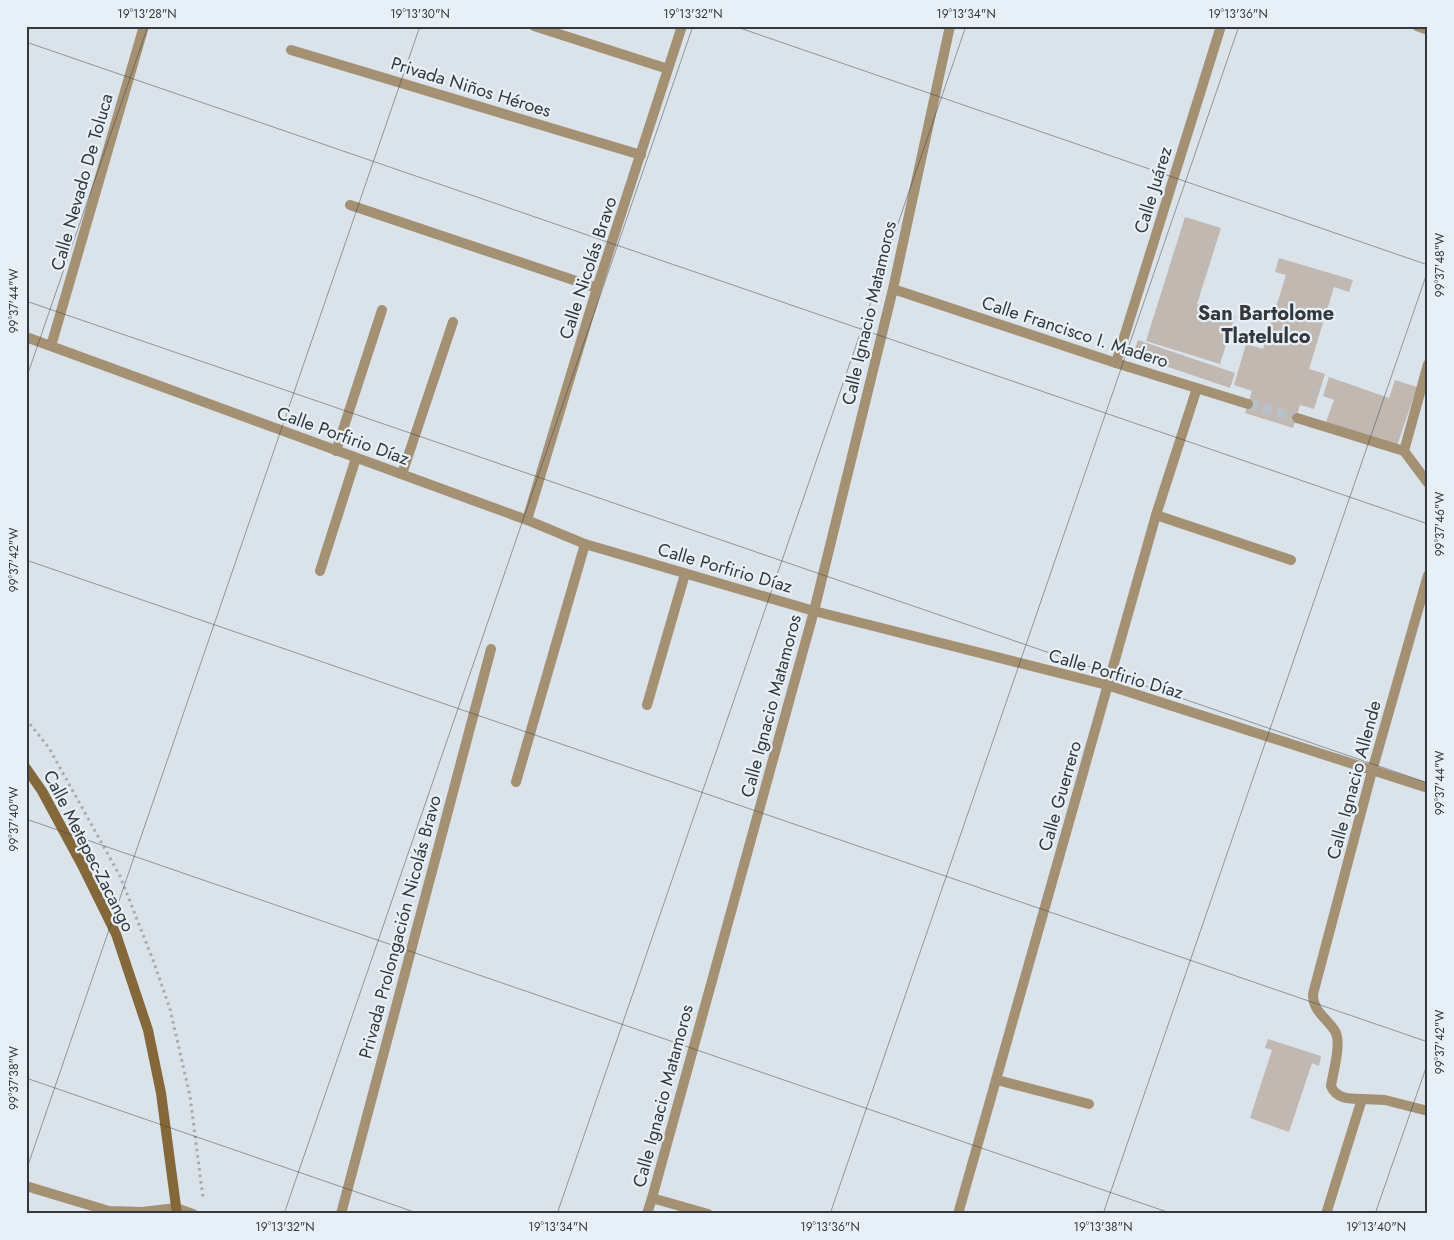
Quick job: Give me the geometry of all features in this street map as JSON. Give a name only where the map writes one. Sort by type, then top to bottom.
[{"type":"main road","name":"Calle Metepec-Zacango","points":[[26,768],[42,791],[82,865],[118,943],[150,1039],[161,1093],[176,1211]]},
{"type":"street","name":"Calle Nevado De Toluca","points":[[51,346],[144,26]]},
{"type":"street","points":[[534,26],[668,69]]},
{"type":"street","name":"Calle Nicolás Bravo","points":[[527,520],[597,288],[682,26]]},
{"type":"street","name":"Calle Ignacio Matamoros","points":[[647,1214],[814,610],[893,289],[950,26]]},
{"type":"street","name":"Calle Juárez","points":[[1116,362],[1221,26]]},
{"type":"street","points":[[1417,26],[1428,30]]},
{"type":"street","name":"Privada Niños Héroes","points":[[291,50],[641,154]]},
{"type":"street","points":[[350,205],[597,288]]},
{"type":"street","name":"Calle Francisco I. Madero","points":[[893,289],[1248,404]]},
{"type":"street","points":[[336,451],[382,310]]},
{"type":"street","points":[[402,474],[453,322]]},
{"type":"street","name":"Calle Porfirio Díaz","points":[[26,337],[527,520],[585,544],[814,610],[1107,685],[1428,788]]},
{"type":"street","points":[[1404,451],[1428,364]]},
{"type":"street","name":"Calle Guerrero","points":[[958,1214],[1156,515],[1198,388]]},
{"type":"street","points":[[1297,418],[1404,451],[1428,483]]},
{"type":"street","points":[[320,571],[356,458]]},
{"type":"street","points":[[1156,515],[1291,560]]},
{"type":"street","points":[[516,782],[585,544]]},
{"type":"street","points":[[647,705],[685,574]]},
{"type":"street","name":"Calle Ignacio Allende","points":[[1362,1099],[1338,1096],[1333,1092],[1331,1086],[1338,1041],[1335,1031],[1315,1007],[1313,994],[1372,771],[1428,575]]},
{"type":"street","name":"Privada Prolongación Nicolás Bravo","points":[[341,1214],[491,649]]},
{"type":"street","points":[[997,1080],[1089,1104]]},
{"type":"street","points":[[1326,1214],[1362,1099],[1385,1100],[1428,1110]]},
{"type":"street","points":[[26,1186],[109,1211],[176,1211],[192,1214]]},
{"type":"street","points":[[652,1198],[708,1214]]},
{"type":"building","points":[[1185,217],[1221,228],[1197,304],[1235,316],[1220,364],[1146,341]]},
{"type":"building","points":[[1279,258],[1353,280],[1349,292],[1334,287],[1309,369],[1325,374],[1314,409],[1300,405],[1293,428],[1245,413],[1252,391],[1234,385],[1246,344],[1263,349],[1286,275],[1275,272]]},
{"type":"building","points":[[1138,340],[1235,373],[1230,388],[1133,355]]},
{"type":"building","points":[[1329,377],[1389,398],[1395,380],[1417,387],[1397,446],[1326,422],[1334,400],[1323,396]]},
{"type":"building","points":[[1268,1039],[1321,1056],[1319,1066],[1312,1063],[1289,1132],[1250,1118],[1272,1050],[1265,1048]]},
{"type":"tunnel","points":[[1248,404],[1297,418]]},
{"type":"district","name":"San Bartolome Tlatelulco","points":[[1266,324]]}]
